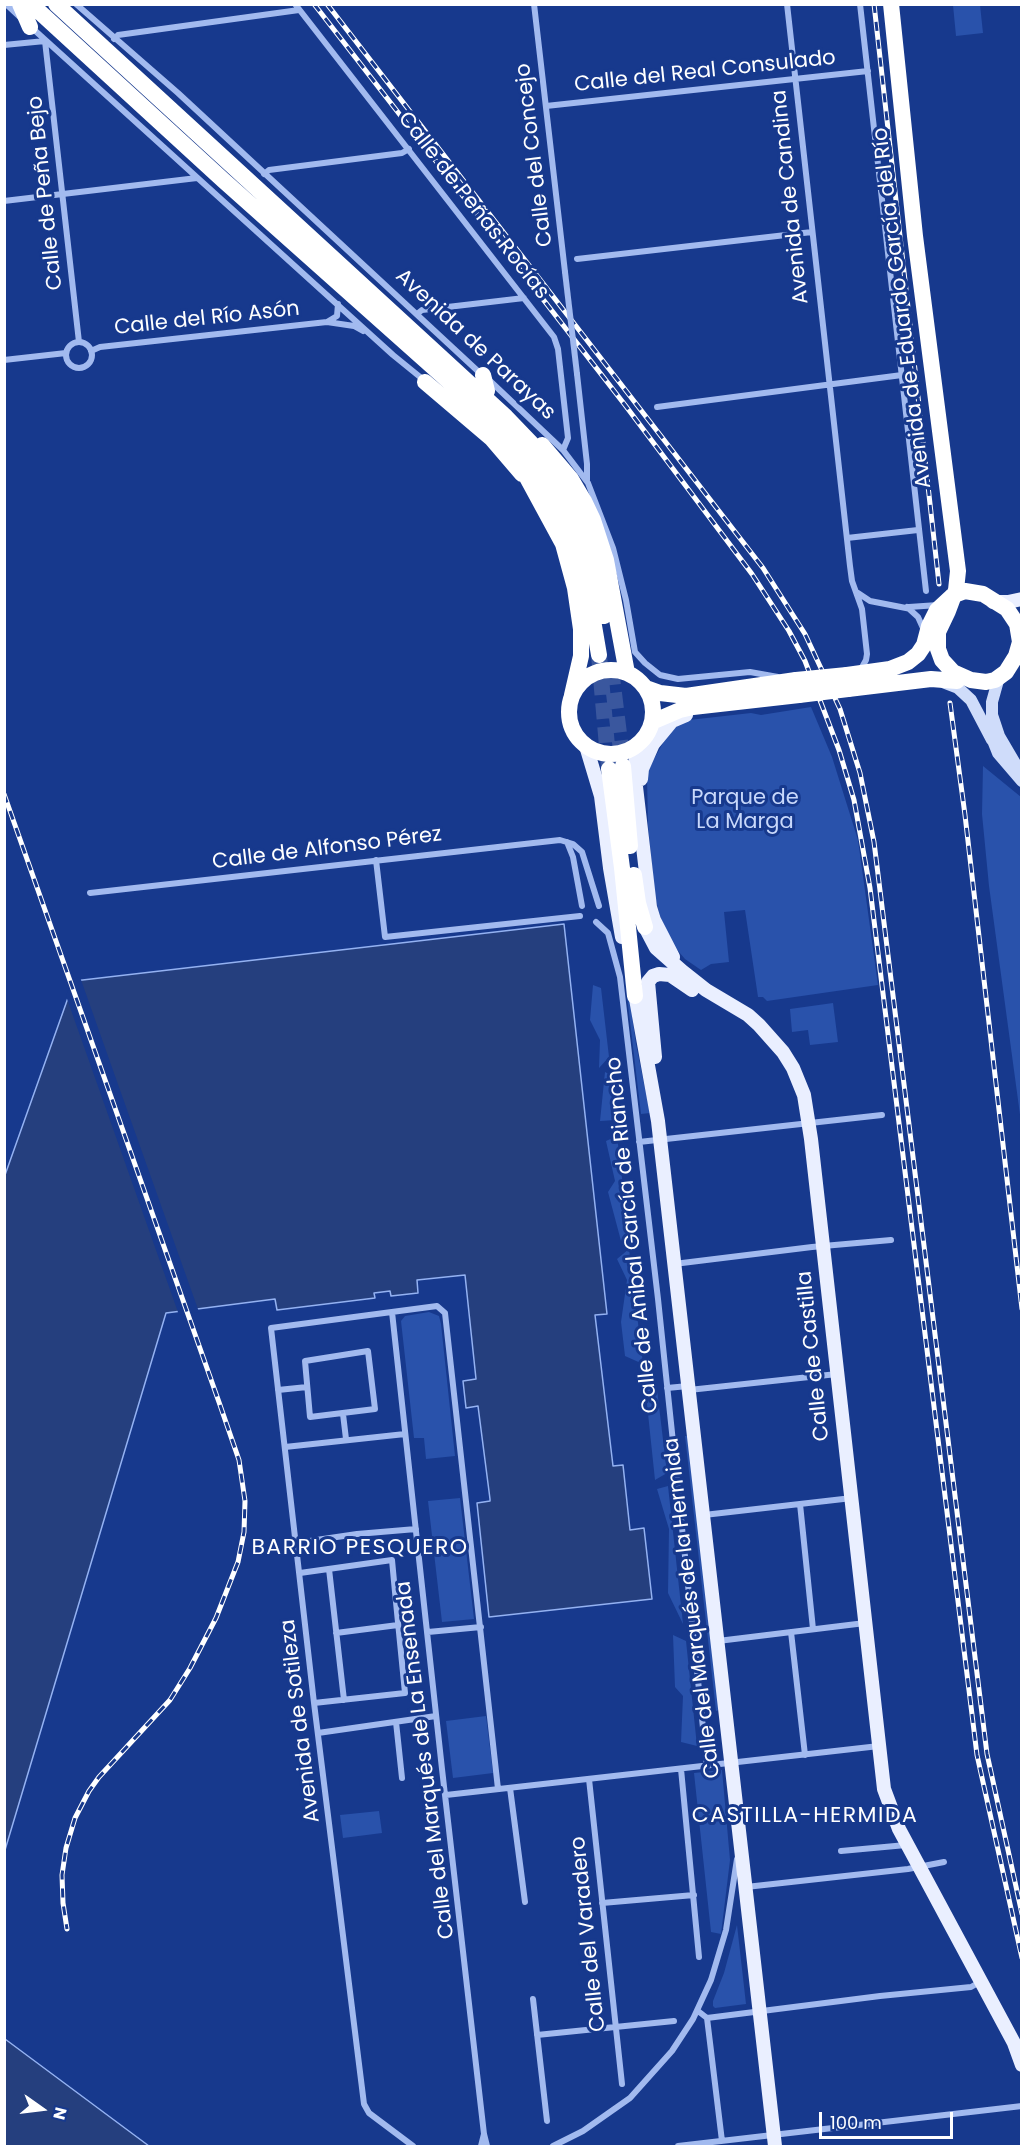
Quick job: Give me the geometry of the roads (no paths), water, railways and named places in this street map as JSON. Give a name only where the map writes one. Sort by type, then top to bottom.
[{"type":"highway","points":[[20,4],[30,27]]},
{"type":"highway","points":[[31,4],[506,417],[531,443],[563,488],[586,536],[599,585],[604,654]]},
{"type":"highway","points":[[56,4],[298,236],[389,336],[489,426],[510,448],[537,493],[562,544],[579,608],[580,656],[569,706],[569,718],[573,729],[586,746],[612,754],[636,745],[646,735],[652,722],[652,704],[646,688],[627,673],[614,670],[595,673],[579,684],[572,695]]},
{"type":"highway","name":"Avenida de Eduardo García del Río","points":[[891,4],[915,236],[949,510],[954,578],[949,600]]},
{"type":"highway","name":"Avenida de Eduardo García del Río","points":[[899,4],[965,566],[985,595],[1007,609],[1015,620],[1021,638]]},
{"type":"highway","points":[[298,236],[362,275],[485,383],[571,479],[584,501],[601,542],[627,673]]},
{"type":"highway","points":[[425,382],[492,439],[537,493]]},
{"type":"highway","points":[[601,518],[601,542]]},
{"type":"highway","points":[[859,679],[910,666],[927,652],[930,634],[949,600],[970,591],[985,595],[999,609],[1012,628],[1013,648],[1006,674]]},
{"type":"highway","points":[[949,600],[939,627],[937,643],[942,660],[957,681]]},
{"type":"highway","points":[[930,634],[936,662],[957,681]]},
{"type":"highway","points":[[646,688],[660,693],[686,696],[797,687],[859,679],[939,678],[957,681],[990,681],[1006,674],[1018,653],[1021,638]]},
{"type":"highway","points":[[652,722],[680,710],[797,687]]},
{"type":"highway","points":[[635,996],[622,868],[616,768],[638,903],[645,927]]},
{"type":"main road","points":[[985,595],[1004,597],[1022,594]]},
{"type":"main road","points":[[985,595],[1022,599]]},
{"type":"main road","points":[[1006,674],[991,710],[995,727],[1007,751],[1022,770]]},
{"type":"main road","points":[[957,681],[971,692],[981,707],[992,740],[1002,759],[1022,781]]},
{"type":"main road","points":[[639,812],[642,769],[653,744],[672,721],[706,706]]},
{"type":"main road","points":[[636,745],[634,778],[648,895],[654,920],[682,971]]},
{"type":"main road","name":"Calle del Marqués de la Hermida","points":[[586,746],[601,795],[619,921],[657,1117],[689,1388],[710,1514],[718,1641],[774,2141]]},
{"type":"main road","name":"Calle de Castilla","points":[[645,927],[656,948],[682,971],[706,990],[748,1015],[764,1031],[783,1052],[793,1068],[804,1095],[810,1123],[884,1789],[893,1816],[1014,2043],[1022,2065]]},
{"type":"main road","points":[[657,1117],[655,1056],[648,992],[648,982],[653,976],[670,975],[711,1002],[764,1031]]},
{"type":"street","points":[[6,4],[425,382]]},
{"type":"street","name":"Avenida de Parayas","points":[[76,4],[178,93],[417,314],[485,383],[562,450],[587,480],[613,548],[626,600],[635,652],[645,663],[660,675],[670,679],[694,679],[750,672],[797,687]]},
{"type":"street","name":"Calle del Concejo","points":[[534,4],[587,480]]},
{"type":"street","name":"Avenida de Candina","points":[[787,4],[852,581],[862,609],[867,654],[859,679]]},
{"type":"street","points":[[860,4],[926,591]]},
{"type":"street","points":[[114,39],[118,35],[297,7]]},
{"type":"street","name":"Calle de Peñas Rocías","points":[[297,7],[554,337],[558,349],[568,438],[562,450]]},
{"type":"street","points":[[4,45],[45,41]]},
{"type":"street","name":"Calle de Peña Bejo","points":[[45,41],[79,342]]},
{"type":"street","name":"Calle del Real Consulado","points":[[546,106],[868,71]]},
{"type":"street","points":[[264,174],[269,170],[402,153],[409,149]]},
{"type":"street","points":[[4,201],[197,178]]},
{"type":"street","points":[[577,259],[812,232]]},
{"type":"street","points":[[417,314],[422,310],[524,298]]},
{"type":"street","name":"Calle del Río Asón","points":[[327,322],[337,316],[338,304]]},
{"type":"street","name":"Calle del Río Asón","points":[[91,351],[100,347],[327,322],[354,326],[369,333]]},
{"type":"street","points":[[79,342],[87,345],[91,351],[90,362],[82,367],[71,365],[66,357],[69,346],[79,342]]},
{"type":"street","points":[[4,360],[66,353]]},
{"type":"street","points":[[657,407],[902,375]]},
{"type":"street","points":[[848,538],[918,530]]},
{"type":"street","points":[[858,593],[870,601],[911,609],[949,600]]},
{"type":"street","points":[[911,609],[930,634]]},
{"type":"street","points":[[859,679],[877,667],[901,661],[917,648],[923,628],[911,609]]},
{"type":"street","name":"Calle de Alfonso Pérez","points":[[90,893],[549,840],[567,842]]},
{"type":"street","points":[[567,842],[579,847],[582,852],[599,906]]},
{"type":"street","points":[[567,842],[573,857],[582,906]]},
{"type":"street","points":[[376,860],[385,937],[580,916]]},
{"type":"street","name":"Calle de Anibal García de Riancho","points":[[596,922],[608,933],[620,977],[707,1766]]},
{"type":"street","points":[[639,1142],[882,1115]]},
{"type":"street","points":[[674,1264],[891,1240]]},
{"type":"street","points":[[392,1312],[437,1306],[445,1314],[498,1789]]},
{"type":"street","name":"Avenida de Sotileza","points":[[392,1312],[271,1328],[314,1703],[366,2109],[412,2146]]},
{"type":"street","name":"Calle del Marqués de La Ensenada","points":[[392,1312],[436,1716],[487,2146]]},
{"type":"street","points":[[368,1351],[375,1410],[343,1414],[310,1417],[305,1361],[368,1351]]},
{"type":"street","points":[[667,1388],[689,1388],[837,1374]]},
{"type":"street","points":[[278,1390],[307,1388]]},
{"type":"street","points":[[343,1414],[346,1439]]},
{"type":"street","points":[[285,1447],[405,1434]]},
{"type":"street","points":[[710,1514],[852,1498]]},
{"type":"street","points":[[800,1504],[813,1629]]},
{"type":"street","points":[[296,1543],[357,1534],[416,1529]]},
{"type":"street","points":[[300,1573],[392,1560],[405,1693],[314,1703]]},
{"type":"street","points":[[329,1569],[344,1700]]},
{"type":"street","points":[[718,1641],[865,1623]]},
{"type":"street","points":[[336,1633],[398,1624]]},
{"type":"street","points":[[428,1632],[481,1627]]},
{"type":"street","points":[[791,1632],[805,1755]]},
{"type":"street","points":[[318,1733],[436,1716]]},
{"type":"street","points":[[396,1722],[402,1778]]},
{"type":"street","points":[[446,1795],[879,1746]]},
{"type":"street","points":[[681,1769],[699,1957]]},
{"type":"street","name":"Calle del Varadero","points":[[588,1779],[622,2084]]},
{"type":"street","points":[[510,1788],[525,1902]]},
{"type":"street","points":[[554,2146],[581,2132],[630,2098],[672,2051],[698,2011],[726,1930],[740,1834]]},
{"type":"street","points":[[841,1851],[907,1844]]},
{"type":"street","points":[[746,1887],[908,1869],[918,1865],[944,1862]]},
{"type":"street","points":[[602,1903],[694,1895]]},
{"type":"street","points":[[698,2011],[707,2018],[971,1987],[980,1982]]},
{"type":"street","points":[[533,1999],[547,2121]]},
{"type":"street","points":[[707,2018],[722,2141]]},
{"type":"street","points":[[537,2035],[674,2021]]},
{"type":"street","points":[[678,2146],[722,2141],[774,2141],[1022,2106]]},
{"type":"street","name":"Calle del Marqués de La Ensenada","points":[[481,2146],[484,2134]]},
{"type":"tunnel","points":[[599,655],[609,769]]},
{"type":"tunnel","points":[[611,669],[623,766]]},
{"type":"railway","points":[[314,4],[625,405],[752,574],[789,631],[805,661],[839,750],[854,800],[870,888],[977,1755],[1022,1958]]},
{"type":"railway","points":[[327,4],[763,568],[805,634],[840,709],[860,773],[874,842],[987,1754],[1022,1914]]},
{"type":"railway","points":[[874,4],[939,584]]},
{"type":"railway","points":[[950,703],[1022,1309]]},
{"type":"railway","points":[[4,794],[239,1460],[245,1501],[244,1532],[238,1562],[216,1618],[190,1668],[170,1700],[99,1777],[75,1818],[66,1848],[62,1875],[67,1929]]},
{"type":"district","name":"BARRIO PESQUERO","points":[[360,1548]]},
{"type":"district","name":"CASTILLA-HERMIDA","points":[[805,1816]]},
{"type":"park label","name":"Parque de La Marga","points":[[745,811]]}]
